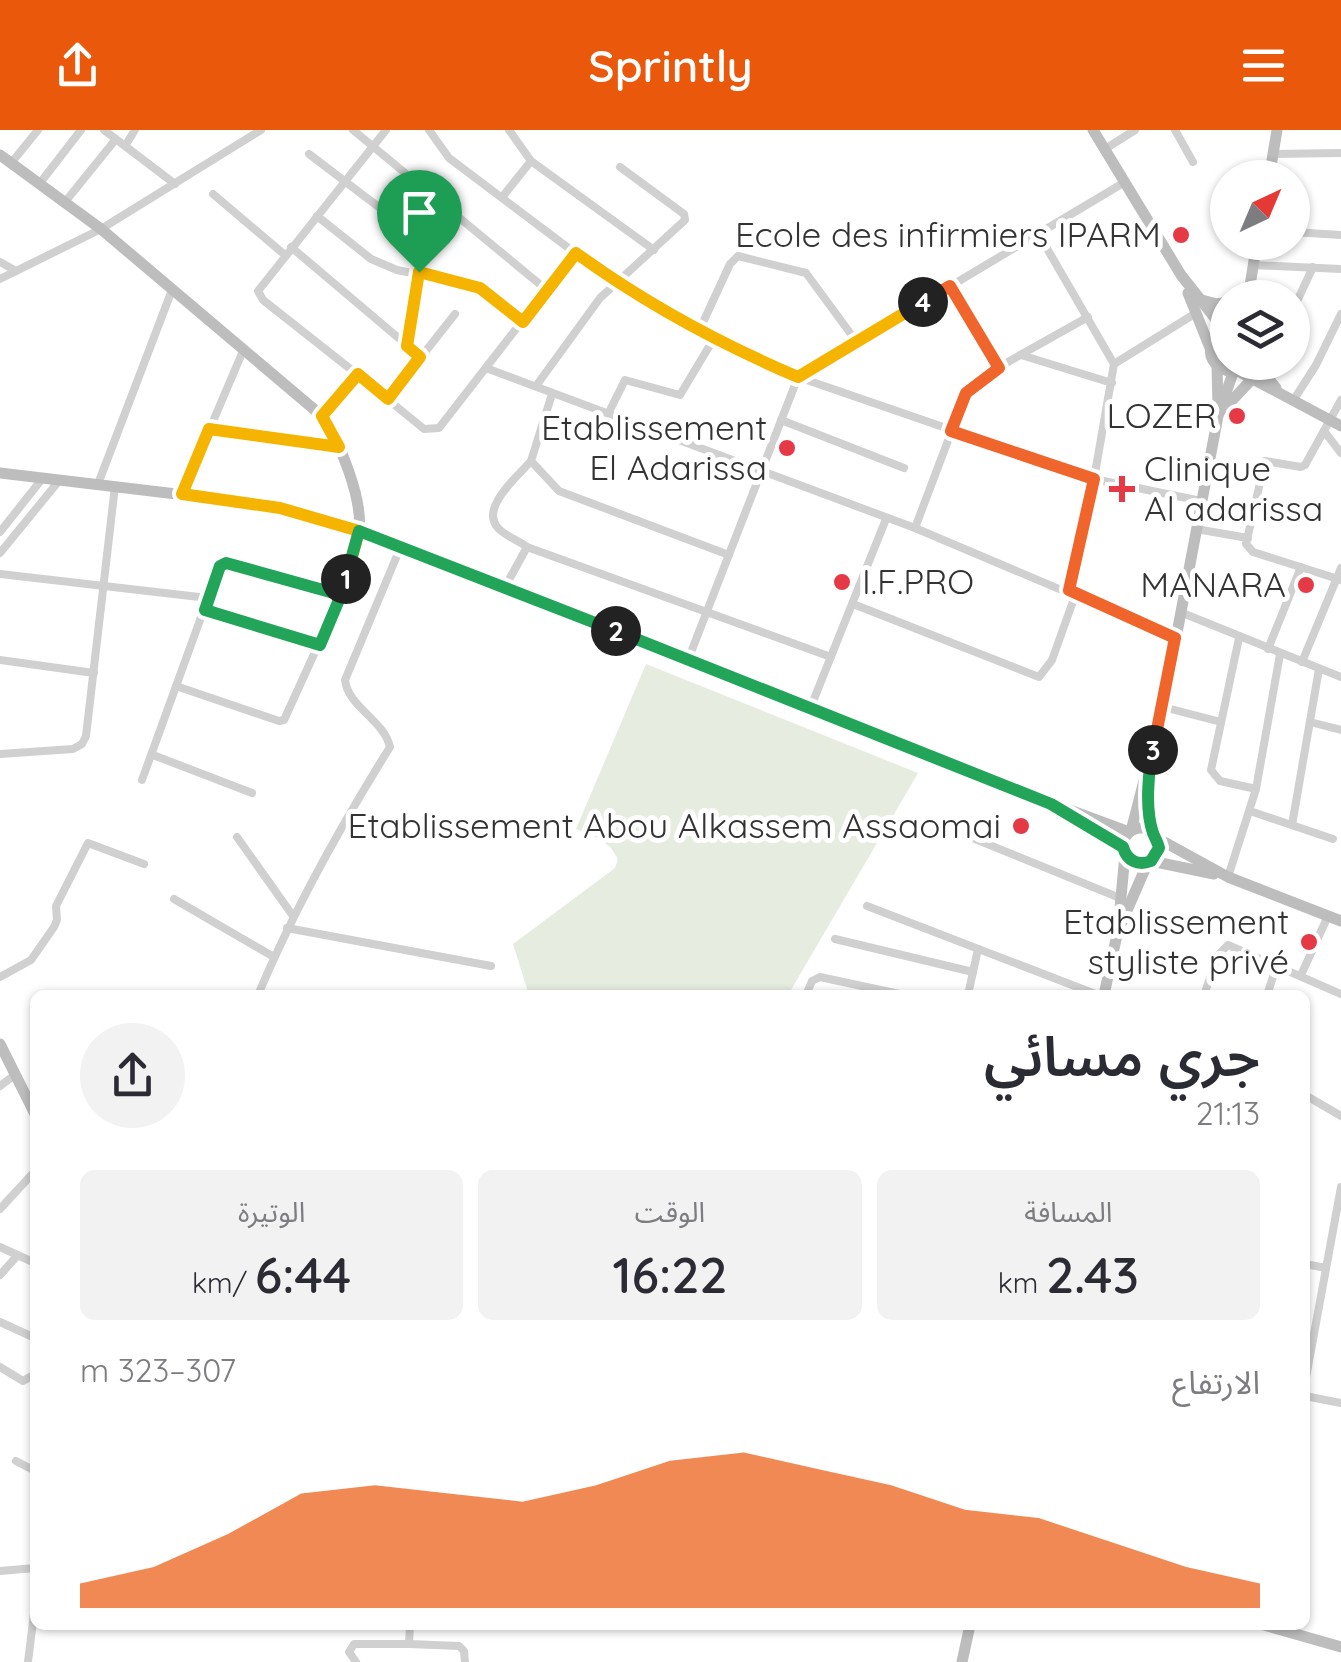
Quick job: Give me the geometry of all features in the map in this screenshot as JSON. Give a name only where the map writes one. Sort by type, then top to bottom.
[{"type":"street","points":[[38,130],[6,159],[101,229],[322,416],[339,447],[358,502],[359,531],[341,595],[284,720],[176,686]]},
{"type":"street","points":[[40,183],[81,130]]},
{"type":"street","points":[[104,130],[175,184]]},
{"type":"street","points":[[125,146],[135,130]]},
{"type":"street","points":[[0,279],[101,229],[261,130]]},
{"type":"street","points":[[353,130],[548,291]]},
{"type":"street","points":[[386,130],[261,284],[258,294],[424,429],[439,428],[576,253]]},
{"type":"street","points":[[430,130],[449,158],[576,253],[616,282],[713,340],[798,377],[1094,479],[1201,501]]},
{"type":"street","points":[[510,130],[532,162],[654,250]]},
{"type":"street","points":[[1093,130],[1182,275],[1210,348]]},
{"type":"street","points":[[1104,149],[1135,130]]},
{"type":"street","points":[[1175,130],[1192,162]]},
{"type":"street","points":[[1272,160],[1277,130]]},
{"type":"street","points":[[65,202],[116,139]]},
{"type":"street","points":[[1273,154],[1341,153]]},
{"type":"street","points":[[309,154],[422,240]]},
{"type":"street","points":[[503,196],[532,162]]},
{"type":"street","points":[[536,386],[577,327],[616,282],[682,224],[684,214],[620,167]]},
{"type":"street","points":[[688,660],[798,377],[1125,182]]},
{"type":"street","points":[[213,194],[420,357]]},
{"type":"street","points":[[317,216],[371,259],[397,270],[480,288],[523,322]]},
{"type":"street","points":[[853,604],[1038,677],[1052,660],[1073,592],[1114,364],[1038,233]]},
{"type":"street","points":[[1310,233],[1341,235]]},
{"type":"street","points":[[698,331],[730,264],[738,256],[806,273],[856,341]]},
{"type":"street","points":[[1248,280],[1253,260]]},
{"type":"street","points":[[0,262],[16,271]]},
{"type":"street","points":[[1251,271],[1313,266],[1341,269]]},
{"type":"street","points":[[1307,280],[1313,266]]},
{"type":"street","points":[[407,346],[419,272]]},
{"type":"street","points":[[950,286],[999,368]]},
{"type":"street","points":[[98,484],[172,290]]},
{"type":"street","points":[[1114,364],[1197,306],[1210,305]]},
{"type":"street","points":[[1197,306],[1210,317]]},
{"type":"street","points":[[388,399],[455,314]]},
{"type":"street","points":[[1288,398],[1316,365],[1341,314]]},
{"type":"street","points":[[915,528],[966,393],[999,368],[1088,316]]},
{"type":"street","points":[[608,414],[625,380],[680,394],[713,340]]},
{"type":"street","points":[[182,494],[243,351]]},
{"type":"street","points":[[1020,355],[1112,383]]},
{"type":"street","points":[[486,368],[915,528],[1175,638]]},
{"type":"street","points":[[322,416],[358,374]]},
{"type":"street","points":[[1118,930],[1124,851],[1150,766],[1163,706],[1218,416],[1218,380]]},
{"type":"street","points":[[1218,416],[1234,380]]},
{"type":"street","points":[[1218,416],[1254,380]]},
{"type":"street","points":[[1270,380],[1288,398],[1331,426],[1341,453]]},
{"type":"street","points":[[552,394],[531,461],[493,506],[492,519],[498,529],[528,547],[831,657]]},
{"type":"street","points":[[1339,579],[1253,552],[1246,544],[1265,462],[1301,468],[1331,426],[1341,400]]},
{"type":"street","points":[[781,420],[904,468]]},
{"type":"street","points":[[209,429],[339,447]]},
{"type":"street","points":[[531,461],[559,491],[729,555]]},
{"type":"street","points":[[0,473],[280,508],[359,531],[1051,804],[1130,832],[1144,828],[1228,878]]},
{"type":"street","points":[[0,532],[42,478]]},
{"type":"street","points":[[0,553],[58,482]]},
{"type":"street","points":[[0,754],[78,747],[86,736],[115,486]]},
{"type":"street","points":[[810,709],[886,518]]},
{"type":"street","points":[[1196,529],[1248,538]]},
{"type":"street","points":[[260,990],[336,834],[390,747],[387,736],[349,693],[345,680],[401,546]]},
{"type":"street","points":[[505,587],[528,547]]},
{"type":"street","points":[[142,780],[220,566],[229,562],[341,595]]},
{"type":"street","points":[[1268,649],[1301,567]]},
{"type":"street","points":[[1302,662],[1341,568]]},
{"type":"street","points":[[0,574],[208,598]]},
{"type":"street","points":[[205,610],[320,645]]},
{"type":"street","points":[[1180,612],[1341,675]]},
{"type":"street","points":[[1239,638],[1211,770],[1215,778],[1256,789]]},
{"type":"street","points":[[1228,878],[1256,789],[1280,654]]},
{"type":"street","points":[[0,660],[94,672]]},
{"type":"street","points":[[1292,825],[1320,669]]},
{"type":"street","points":[[1163,706],[1221,722]]},
{"type":"street","points":[[1310,722],[1341,730]]},
{"type":"street","points":[[153,756],[252,793]]},
{"type":"street","points":[[1102,990],[1118,930],[1158,853],[1150,766]]},
{"type":"street","points":[[1051,804],[1124,851],[1133,862],[1228,878],[1341,921]]},
{"type":"street","points":[[1250,812],[1333,839]]},
{"type":"street","points":[[943,826],[1120,898]]},
{"type":"street","points":[[237,837],[293,916]]},
{"type":"street","points":[[0,977],[31,960],[54,927],[56,906],[88,842],[144,864]]},
{"type":"street","points":[[174,899],[274,957]]},
{"type":"street","points":[[867,906],[1088,990]]},
{"type":"street","points":[[1301,975],[1328,916]]},
{"type":"street","points":[[287,928],[491,966]]},
{"type":"street","points":[[835,940],[973,972]]},
{"type":"street","points":[[1206,990],[1218,955],[1226,945],[1341,994]]},
{"type":"street","points":[[969,990],[978,949]]},
{"type":"street","points":[[1269,990],[1278,966]]},
{"type":"street","points":[[808,990],[812,980],[820,977],[881,990]]},
{"type":"street","points":[[0,1044],[30,1093]]},
{"type":"street","points":[[0,1086],[16,1074]]},
{"type":"street","points":[[1310,1098],[1341,1116]]},
{"type":"street","points":[[0,1210],[30,1177]]},
{"type":"street","points":[[1310,1355],[1341,1188]]},
{"type":"street","points":[[0,1247],[30,1261]]},
{"type":"street","points":[[1329,1255],[1341,1258]]},
{"type":"street","points":[[0,1275],[17,1256]]},
{"type":"street","points":[[1310,1265],[1326,1268]]},
{"type":"street","points":[[0,1322],[30,1336]]},
{"type":"street","points":[[0,1367],[24,1381],[30,1377]]},
{"type":"street","points":[[1310,1397],[1341,1403]]},
{"type":"street","points":[[16,1461],[30,1468]]},
{"type":"street","points":[[0,1570],[30,1568]]},
{"type":"street","points":[[28,1662],[32,1630]]},
{"type":"street","points":[[409,1644],[410,1630]]},
{"type":"street","points":[[962,1662],[969,1630]]},
{"type":"street","points":[[1282,1630],[1341,1647]]},
{"type":"street","points":[[356,1662],[350,1652],[354,1644],[459,1646],[464,1650],[464,1662]]},
{"type":"shaded area","points":[[646,664],[918,773],[791,990],[527,990],[513,944],[615,868],[618,859],[600,839],[576,829]]},
{"type":"place","name":"Ecole des infirmiers IPARM","points":[[1181,235]]},
{"type":"place","name":"LOZER","points":[[1237,416]]},
{"type":"place","name":"Etablissement El Adarissa","points":[[787,448]]},
{"type":"place","name":"Clinique Al adarissa","points":[[1122,489]]},
{"type":"place","name":"I.F.PRO","points":[[842,582]]},
{"type":"place","name":"MANARA","points":[[1306,585]]},
{"type":"place","name":"Etablissement Abou Alkassem Assaomai","points":[[1021,826]]},
{"type":"place","name":"Etablissement styliste privé","points":[[1309,942]]},
{"type":"route","points":[[419,272],[407,346],[420,357],[388,399],[358,374],[322,416],[339,447],[209,429],[182,494],[280,508],[359,531],[341,595],[229,562],[220,566],[205,610],[320,645],[341,595],[353,555],[359,531],[1051,804],[1123,847],[1133,862],[1143,864],[1155,857],[1159,843],[1153,832],[1150,766],[1175,638],[1069,590],[1094,479],[951,431],[966,393],[999,368],[950,286],[798,377],[713,340],[640,298],[576,253],[523,322],[480,288],[419,272]]}]
